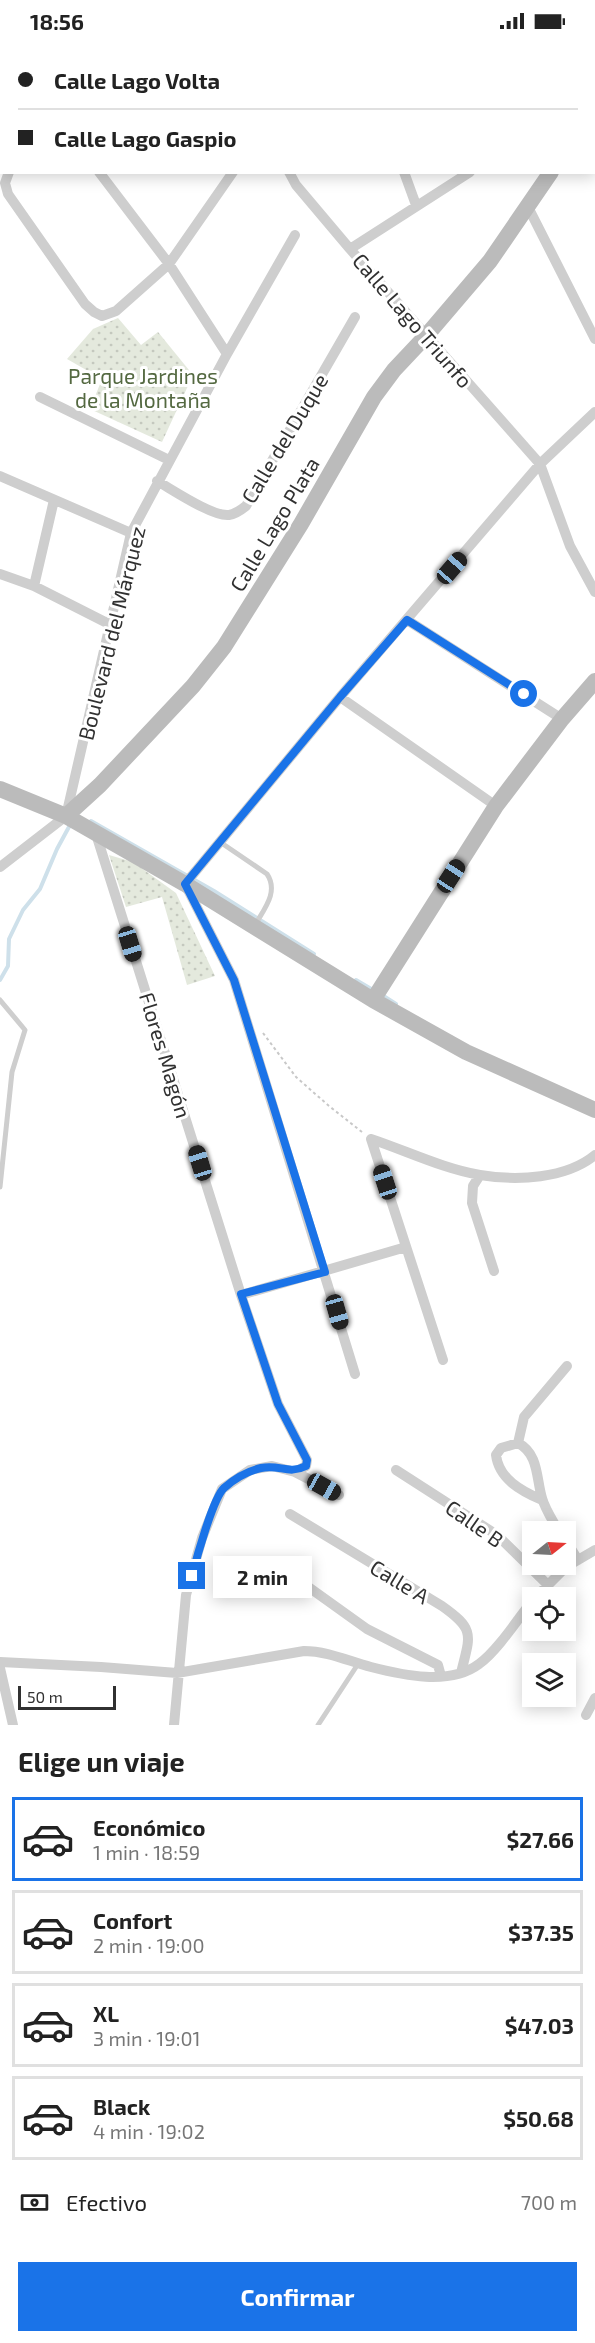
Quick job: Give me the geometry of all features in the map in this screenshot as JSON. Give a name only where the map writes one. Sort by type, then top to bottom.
[{"type":"street","points":[[8,174],[5,183],[8,194],[85,304],[102,316],[116,311],[170,264],[232,174]]},
{"type":"street","points":[[101,174],[170,264],[227,354]]},
{"type":"street","name":"Calle Lago Triunfo","points":[[290,174],[296,185],[350,249],[540,464]]},
{"type":"street","points":[[405,174],[416,205]]},
{"type":"street","points":[[350,249],[467,174]]},
{"type":"street","name":"Calle Lago Plata","points":[[2,868],[31,841],[66,816],[100,785],[193,686],[224,647],[302,524],[374,397],[394,370],[490,261],[550,174]]},
{"type":"street","points":[[528,207],[595,339]]},
{"type":"street","name":"Boulevard del Márquez","points":[[66,816],[131,533],[227,354],[295,235]]},
{"type":"street","name":"Calle del Duque","points":[[158,481],[216,513],[228,515],[246,506],[355,317]]},
{"type":"street","points":[[40,397],[169,460]]},
{"type":"street","points":[[185,884],[340,697],[540,464],[595,412]]},
{"type":"street","points":[[540,464],[570,546],[595,591]]},
{"type":"street","points":[[0,476],[131,533]]},
{"type":"street","points":[[34,586],[54,500]]},
{"type":"street","points":[[0,574],[34,586],[111,625]]},
{"type":"street","points":[[407,620],[562,719]]},
{"type":"street","points":[[373,1000],[496,806],[562,719],[595,681]]},
{"type":"street","points":[[340,697],[496,806]]},
{"type":"street","points":[[3,794],[66,816],[185,884],[373,1000],[500,1069],[595,1110]]},
{"type":"street","name":"Flores Magón","points":[[96,834],[278,1404],[307,1460],[306,1466],[295,1472]]},
{"type":"street","points":[[185,884],[234,980],[355,1374]]},
{"type":"street","points":[[372,1138],[480,1175],[527,1177],[558,1173],[586,1162],[595,1155]]},
{"type":"street","points":[[372,1138],[443,1360]]},
{"type":"street","points":[[480,1175],[473,1186],[472,1203],[494,1271]]},
{"type":"street","points":[[241,1294],[325,1272],[406,1247]]},
{"type":"street","points":[[518,1443],[524,1417],[567,1366]]},
{"type":"street","points":[[542,1500],[523,1491],[507,1479],[497,1465],[496,1455],[501,1448],[518,1443],[525,1447],[534,1462],[542,1500],[553,1521]]},
{"type":"street","points":[[174,1725],[186,1595],[202,1538],[222,1489],[250,1470],[272,1466],[295,1472],[339,1495]]},
{"type":"street","name":"Calle B","points":[[396,1470],[497,1535],[548,1585]]},
{"type":"street","name":"Calle A","points":[[290,1514],[442,1606],[461,1620],[469,1638],[460,1673]]},
{"type":"street","points":[[548,1585],[566,1567],[595,1550]]},
{"type":"street","points":[[307,1586],[367,1629],[438,1665],[441,1676]]},
{"type":"street","points":[[0,1662],[177,1673],[304,1651],[318,1651],[358,1663],[415,1675],[441,1676],[460,1673],[478,1665],[522,1613]]},
{"type":"street","points":[[0,1668],[13,1725]]},
{"type":"street","points":[[586,1715],[595,1698]]},
{"type":"lane","points":[[220,842],[267,874],[272,881],[273,890],[254,926]]},
{"type":"lane","points":[[0,1000],[25,1030],[12,1072],[0,1187]]},
{"type":"lane","points":[[318,1725],[358,1663]]},
{"type":"path","points":[[259,1028],[296,1077],[328,1106],[372,1138]]},
{"type":"green space","name":"Parque Jardines de la Montaña","points":[[118,318],[141,345],[158,332],[193,375],[162,442],[90,409],[102,379],[67,359],[93,329]]},
{"type":"green space","points":[[109,855],[133,862],[176,893],[215,976],[187,985],[162,897],[126,907]]},
{"type":"waterway","points":[[91,821],[214,891],[314,954]]},
{"type":"waterway","points":[[0,980],[8,966],[9,939],[23,910],[40,889],[70,825]]},
{"type":"waterway","points":[[356,980],[373,990]]},
{"type":"waterway","points":[[382,995],[396,1004]]},
{"type":"route","points":[[192,1576],[202,1538],[222,1489],[250,1470],[272,1466],[295,1472],[306,1466],[307,1460],[278,1404],[241,1294],[325,1272],[234,980],[185,884],[407,620],[524,694]]}]
